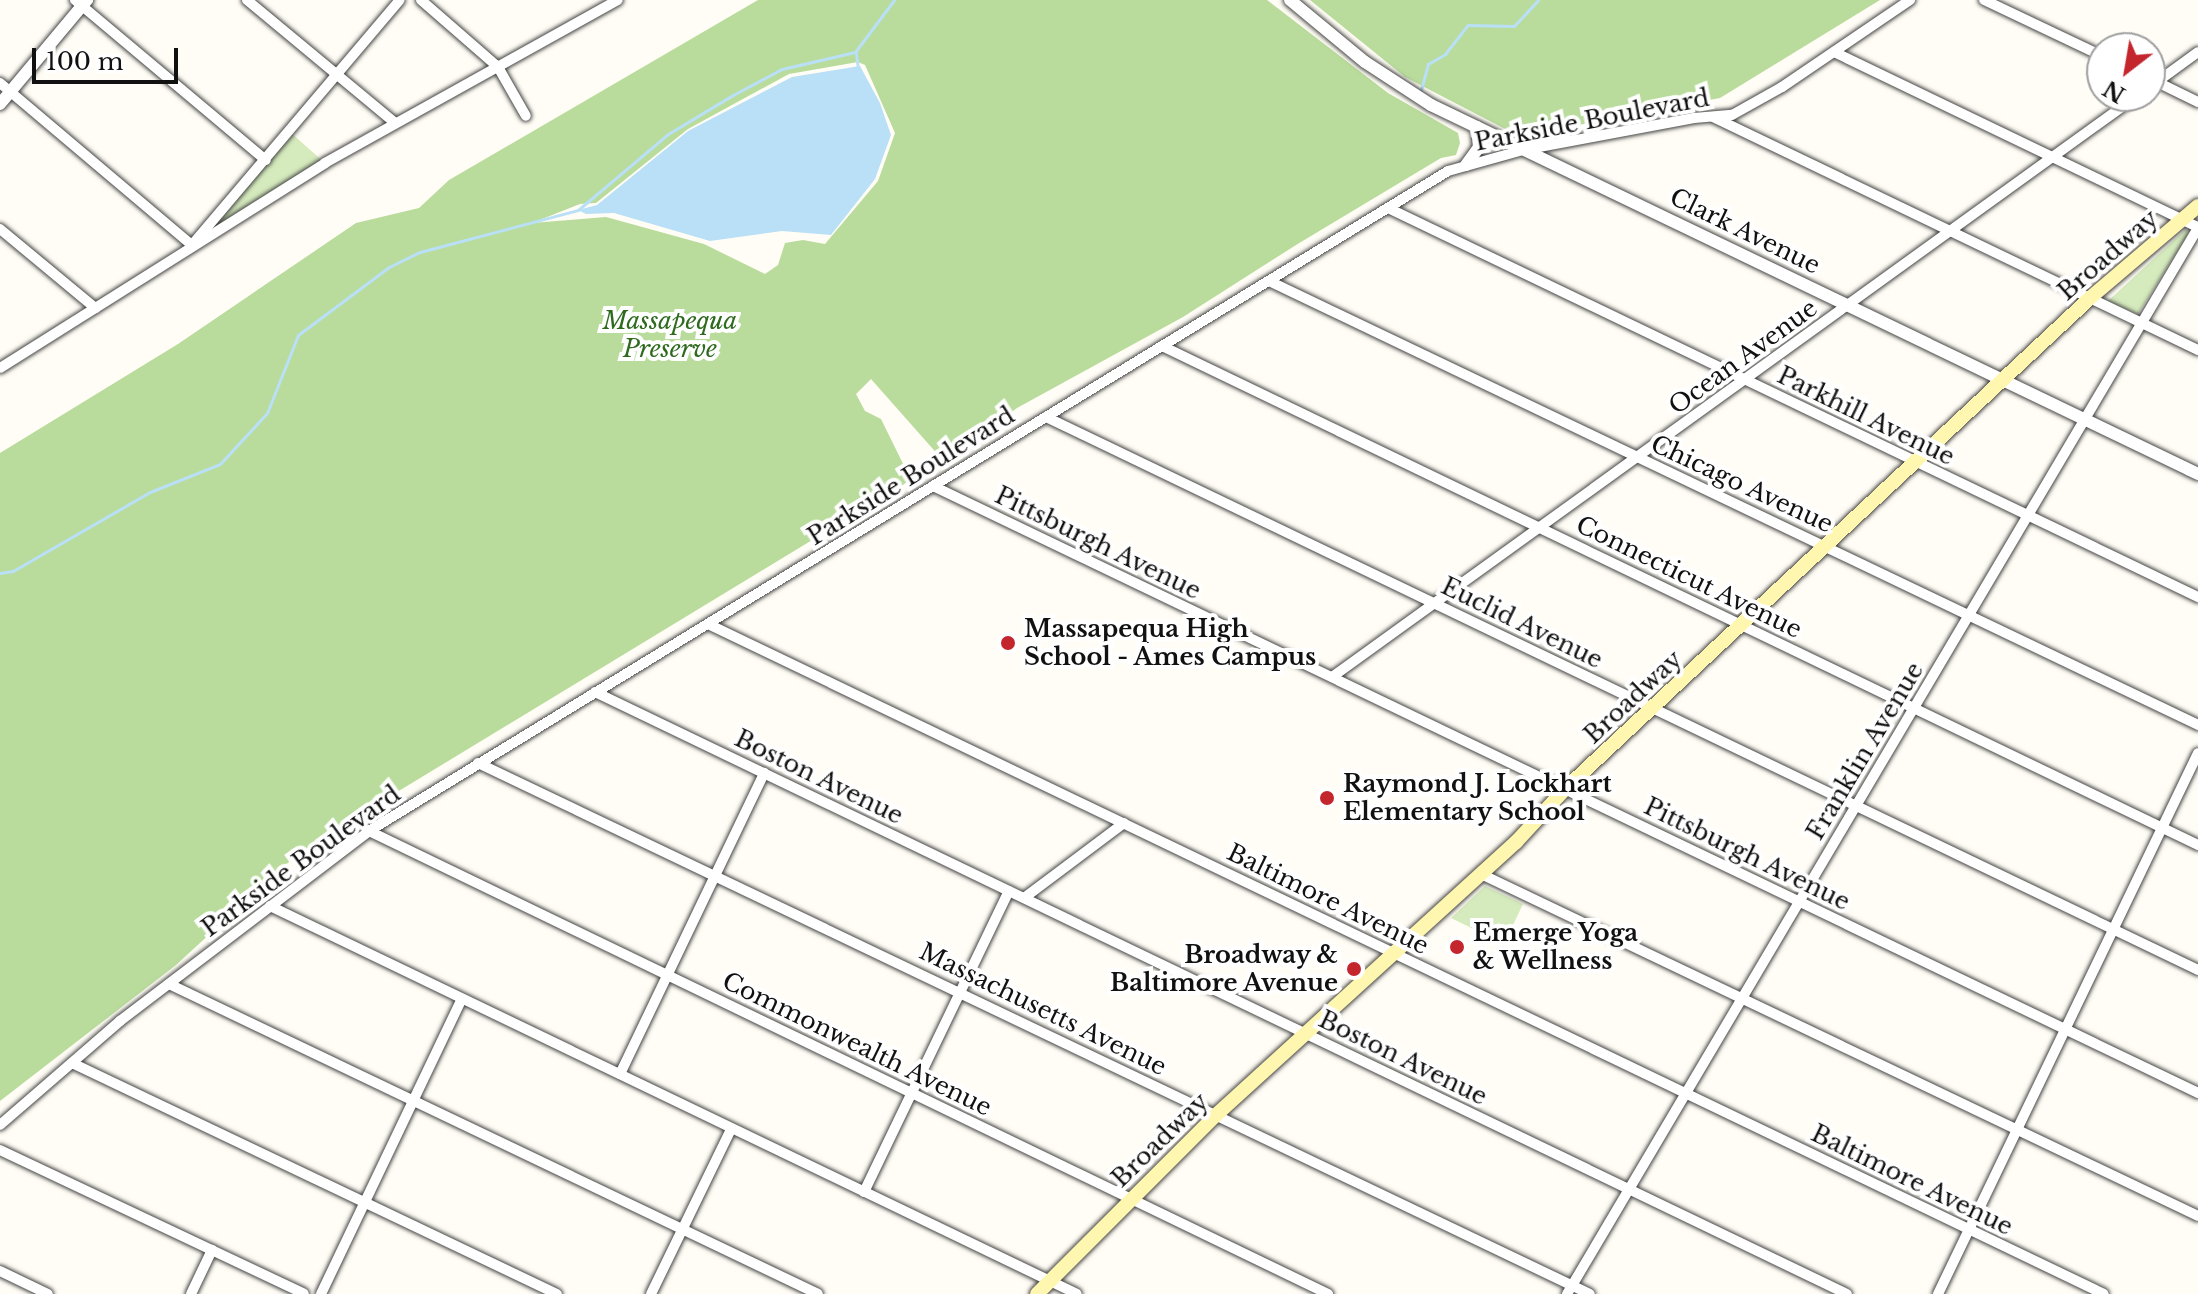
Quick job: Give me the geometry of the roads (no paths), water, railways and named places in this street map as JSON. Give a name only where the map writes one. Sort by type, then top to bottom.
[{"type":"main road","name":"Broadway","points":[[1037,1294],[1130,1199],[1304,1032],[1481,874],[1565,789],[2090,298],[2198,206]]},
{"type":"street","points":[[247,0],[395,123]]},
{"type":"street","points":[[192,245],[400,0]]},
{"type":"street","points":[[421,0],[498,67],[526,116]]},
{"type":"street","points":[[0,368],[192,245],[395,123],[498,67],[599,4],[618,0]]},
{"type":"street","name":"Clark Avenue","points":[[1290,0],[1395,84],[1477,127],[2198,474]]},
{"type":"street","name":"Parkside Boulevard","points":[[0,1125],[169,984],[369,831],[1448,171],[1523,150],[1710,116],[1732,115],[1746,109],[1910,0]]},
{"type":"street","points":[[1984,0],[2086,48]]},
{"type":"street","points":[[0,104],[5,87],[82,2],[266,160]]},
{"type":"street","points":[[1834,52],[2198,228]]},
{"type":"street","points":[[2166,73],[2198,52]]},
{"type":"street","points":[[5,87],[192,245]]},
{"type":"street","points":[[2166,88],[2198,102]]},
{"type":"street","name":"Ocean Avenue","points":[[1332,677],[2115,112]]},
{"type":"street","points":[[1710,116],[2198,350]]},
{"type":"street","points":[[1466,165],[1479,147],[1477,127]]},
{"type":"street","name":"Parkhill Avenue","points":[[1388,208],[2198,597]]},
{"type":"street","name":"Franklin Avenue","points":[[1570,1290],[2198,228]]},
{"type":"street","points":[[0,229],[95,308]]},
{"type":"street","name":"Chicago Avenue","points":[[1269,281],[2198,725]]},
{"type":"street","name":"Connecticut Avenue","points":[[1162,346],[2198,845]]},
{"type":"street","name":"Euclid Avenue","points":[[1046,417],[2198,970]]},
{"type":"street","name":"Pittsburgh Avenue","points":[[933,486],[2198,1093]]},
{"type":"street","name":"Baltimore Avenue","points":[[708,624],[2104,1294]]},
{"type":"street","name":"Boston Avenue","points":[[595,692],[1847,1294]]},
{"type":"street","points":[[1938,1294],[2198,753]]},
{"type":"street","name":"Massachusetts Avenue","points":[[478,763],[961,991],[1570,1290],[1590,1294]]},
{"type":"street","points":[[620,1074],[764,773]]},
{"type":"street","points":[[1024,898],[1124,823]]},
{"type":"street","name":"Commonwealth Avenue","points":[[369,831],[1328,1294]]},
{"type":"street","points":[[1481,874],[2198,1216]]},
{"type":"street","points":[[864,1192],[1009,891]]},
{"type":"street","points":[[270,906],[1077,1294]]},
{"type":"street","points":[[169,984],[818,1294]]},
{"type":"street","points":[[321,1294],[462,999]]},
{"type":"street","points":[[72,1063],[557,1294]]},
{"type":"street","points":[[651,1294],[731,1129]]},
{"type":"street","points":[[0,1150],[304,1294]]},
{"type":"street","points":[[191,1294],[212,1250]]},
{"type":"street","points":[[0,1271],[48,1294]]},
{"type":"water","points":[[860,66],[880,103],[891,135],[875,179],[831,235],[782,231],[710,241],[614,213],[586,214],[578,210],[597,205],[688,131],[792,77]]},
{"type":"waterway","points":[[0,573],[13,571],[150,492],[220,464],[267,413],[298,335],[389,267],[420,252],[578,210],[668,134],[733,95],[782,69],[855,52],[894,0]]},
{"type":"waterway","points":[[1421,90],[1428,64],[1445,54],[1468,25],[1514,26],[1538,0]]},
{"type":"waterway","points":[[856,53],[858,69]]},
{"type":"place","name":"Massapequa High School - Ames Campus","points":[[1008,643]]},
{"type":"place","name":"Raymond J. Lockhart Elementary School","points":[[1327,798]]},
{"type":"place","name":"Emerge Yoga & Wellness","points":[[1457,947]]},
{"type":"place","name":"Broadway & Baltimore Avenue","points":[[1354,969]]},
{"type":"park label","name":"Massapequa Preserve","points":[[670,335]]}]
